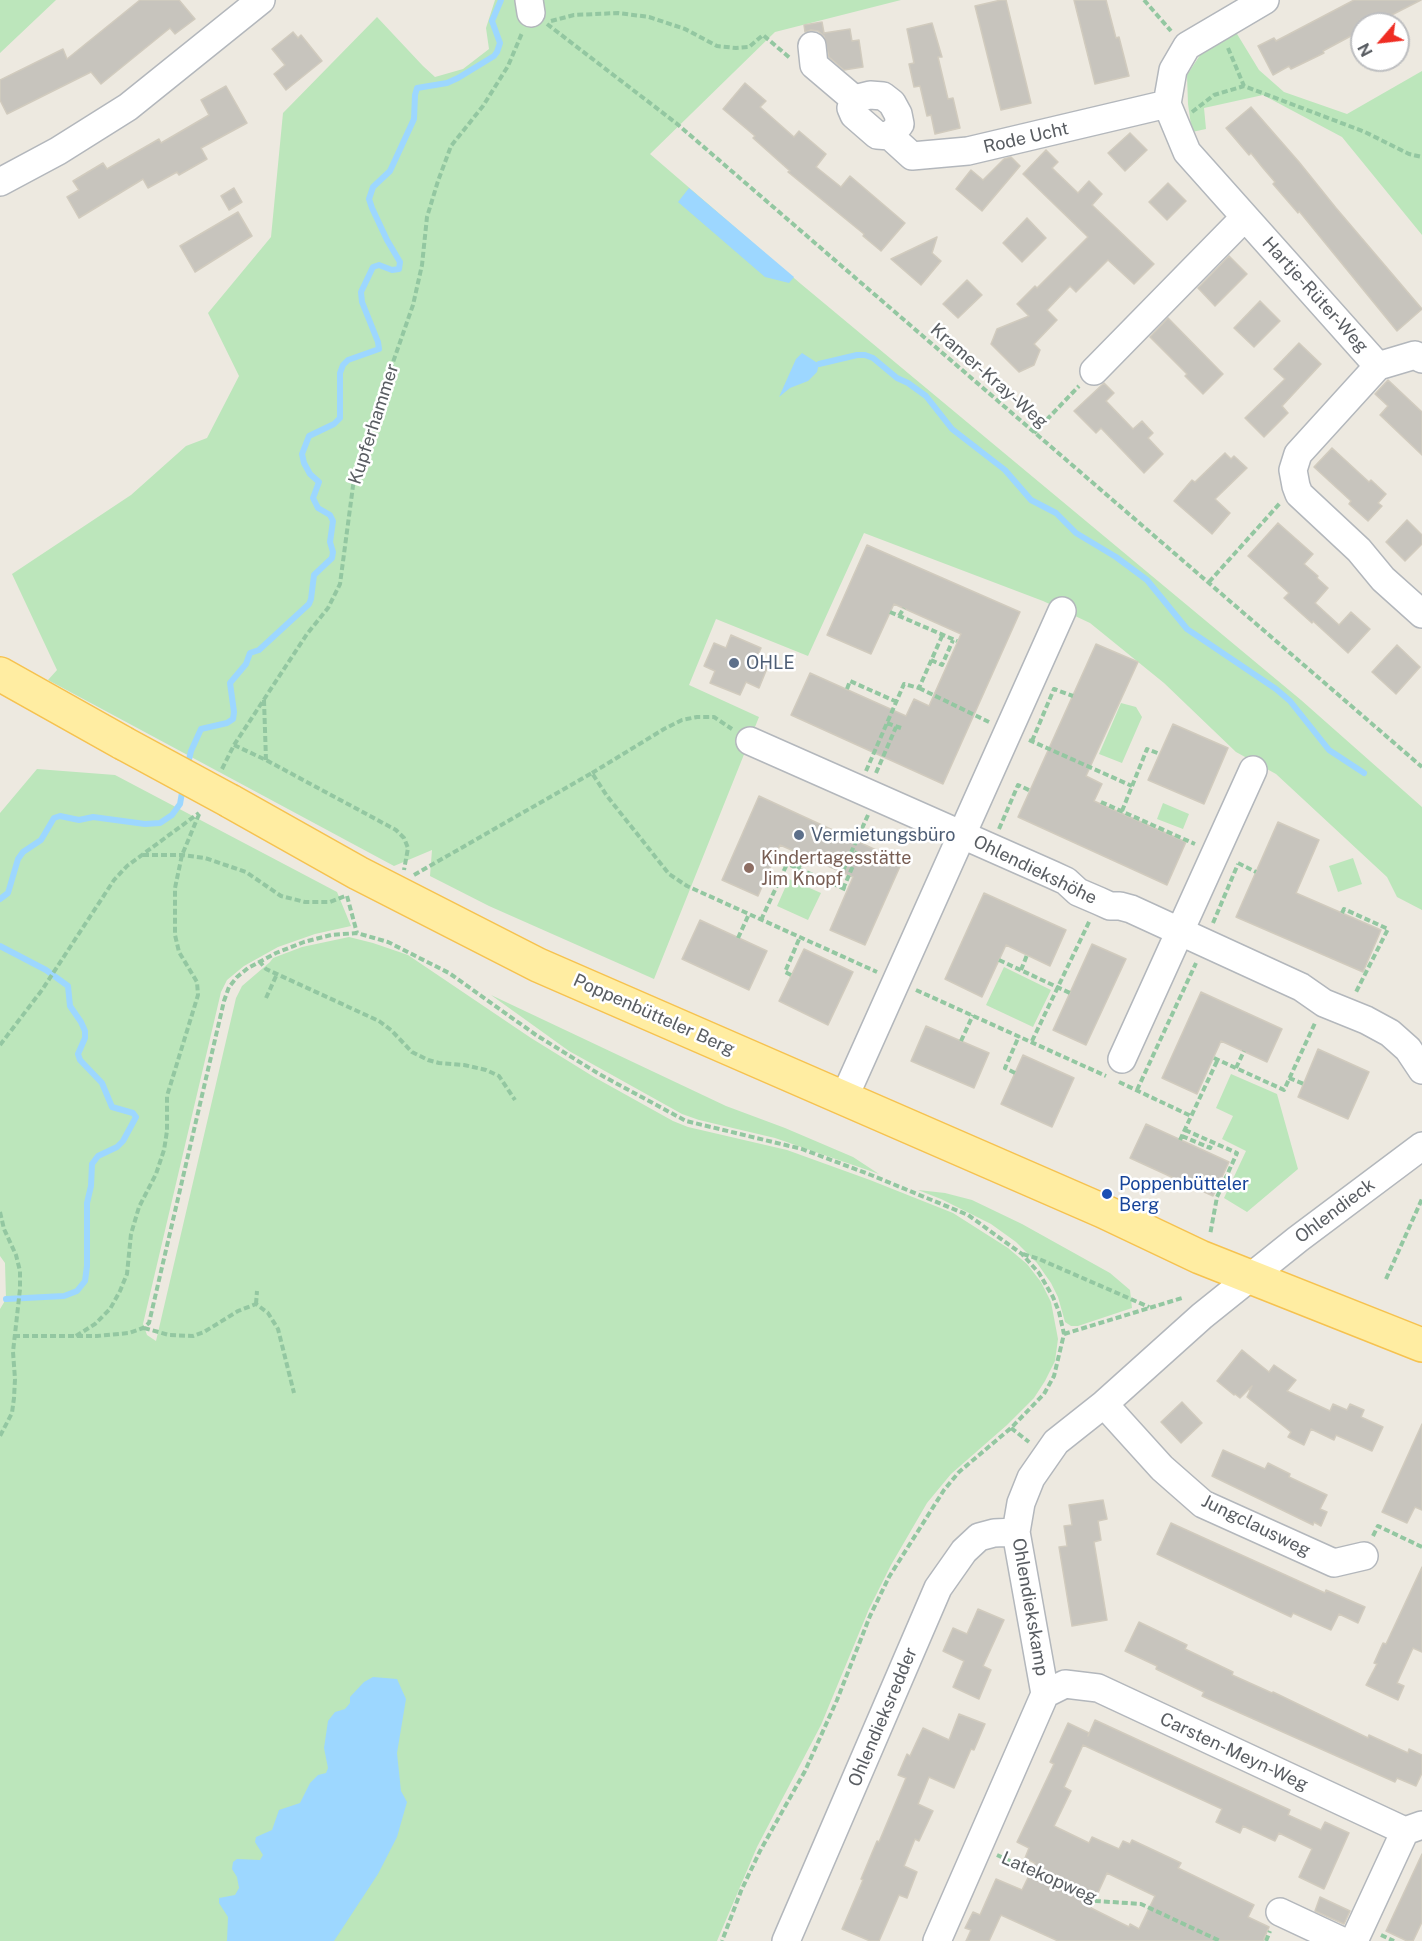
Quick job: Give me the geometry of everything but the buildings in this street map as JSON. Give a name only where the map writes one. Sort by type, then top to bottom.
[{"type":"main road","name":"Poppenbütteler Berg","points":[[0,674],[217,795],[397,881],[538,965],[1103,1211],[1200,1257],[1422,1345]]},
{"type":"street","points":[[0,182],[58,152],[128,107],[261,0]]},
{"type":"street","points":[[1172,115],[1173,70],[1187,46],[1265,0]]},
{"type":"street","name":"Rode Ucht","points":[[812,46],[814,65],[854,99],[870,95],[883,96],[892,103],[900,124],[890,136],[912,156],[968,151],[1172,115]]},
{"type":"street","name":"Hartje-Rüter-Weg","points":[[1172,115],[1186,152],[1378,366],[1415,355],[1422,358]]},
{"type":"street","points":[[1094,371],[1245,217]]},
{"type":"street","points":[[1378,366],[1298,454],[1293,470],[1299,494],[1359,550],[1383,579],[1422,614]]},
{"type":"street","points":[[750,741],[962,835],[1020,736],[1062,611]]},
{"type":"street","points":[[1122,1059],[1180,932],[1227,858],[1253,770]]},
{"type":"street","name":"Ohlendiekshöhe","points":[[844,1098],[962,835],[1066,881],[1078,892],[1098,901],[1110,906],[1131,909],[1301,987],[1335,1008],[1390,1033],[1408,1048],[1422,1070]]},
{"type":"street","name":"Ohlendieck","points":[[1249,1278],[1422,1146]]},
{"type":"street","name":"Ohlendiekskamp","points":[[938,1941],[1045,1694],[1016,1532],[1021,1503],[1031,1478],[1056,1442],[1104,1404],[1202,1316],[1249,1278]]},
{"type":"street","name":"Jungclausweg","points":[[1104,1404],[1162,1468],[1203,1504],[1334,1563],[1364,1556]]},
{"type":"street","name":"Ohlendieksredder","points":[[786,1941],[938,1588],[963,1551],[980,1537],[994,1533],[1016,1532]]},
{"type":"street","name":"Carsten-Meyn-Weg","points":[[1045,1694],[1065,1684],[1098,1688],[1413,1828]]},
{"type":"street","points":[[1354,1941],[1413,1828]]},
{"type":"street","points":[[1280,1912],[1342,1941]]},
{"type":"path","points":[[1144,0],[1187,46]]},
{"type":"path","points":[[535,12],[574,15],[618,13],[649,17],[685,29],[717,46],[749,47],[757,40]]},
{"type":"path","name":"Kramer-Kray-Weg","points":[[535,12],[676,123],[1422,767]]},
{"type":"path","name":"Kupferhammer","points":[[0,1045],[42,990],[114,880],[127,866],[217,795],[234,745],[307,634],[328,608],[340,584],[355,471],[413,305],[422,265],[427,217],[438,181],[451,147],[483,106],[508,66],[535,12]]},
{"type":"path","points":[[1226,24],[1228,50],[1244,86]]},
{"type":"path","points":[[1172,115],[1214,95],[1244,86],[1365,132],[1409,154],[1422,157]]},
{"type":"path","points":[[1034,433],[1094,371]]},
{"type":"path","points":[[1209,582],[1296,486]]},
{"type":"path","points":[[899,616],[904,608]]},
{"type":"path","points":[[890,612],[955,641],[942,665],[931,660]]},
{"type":"path","points":[[919,688],[942,636]]},
{"type":"path","points":[[847,689],[850,681],[897,702]]},
{"type":"path","points":[[836,886],[852,851],[887,723],[904,684],[919,688],[1132,786]]},
{"type":"path","points":[[1020,736],[1054,689],[1073,696]]},
{"type":"path","points":[[264,699],[266,760]]},
{"type":"path","points":[[397,881],[592,773],[682,720],[714,717],[750,741]]},
{"type":"path","points":[[867,793],[898,728],[887,723]]},
{"type":"path","points":[[234,745],[396,830],[404,838],[408,848],[407,863],[397,881]]},
{"type":"path","points":[[1122,811],[1147,749],[1160,753]]},
{"type":"path","points":[[592,773],[607,796],[669,874],[687,886],[1032,1041],[1191,1116]]},
{"type":"path","points":[[991,848],[1018,785],[1031,791]]},
{"type":"path","points":[[74,1337],[94,1324],[110,1309],[120,1292],[127,1274],[131,1234],[138,1207],[156,1174],[164,1150],[167,1131],[167,1096],[198,995],[197,982],[184,962],[175,935],[176,888],[182,855],[217,795]]},
{"type":"path","points":[[1101,802],[1227,858],[1205,943],[1137,1090]]},
{"type":"path","points":[[774,858],[845,889],[858,854],[852,851]]},
{"type":"path","points":[[142,855],[182,855],[205,858],[246,872],[280,896],[305,902],[330,902],[347,895],[350,889]]},
{"type":"path","points":[[798,869],[804,856]]},
{"type":"path","points":[[761,920],[787,864]]},
{"type":"path","points":[[347,895],[357,933]]},
{"type":"path","points":[[1032,1041],[1098,901]]},
{"type":"path","points":[[1213,1142],[1210,1148],[1181,1138],[1216,1059],[1284,1090],[1289,1078],[1388,929],[1344,909],[1342,913]]},
{"type":"path","points":[[738,938],[749,914]]},
{"type":"path","points":[[14,1336],[74,1337],[129,1333],[149,1323],[229,987],[237,977],[259,961],[304,942],[331,935],[357,933],[388,942],[449,973],[536,1035],[599,1074],[686,1121],[802,1149],[871,1175],[968,1215],[1022,1254],[1039,1273],[1053,1297],[1064,1334],[1054,1376],[1044,1394],[1011,1428],[959,1472],[925,1518],[889,1577],[870,1616],[837,1700],[805,1771],[760,1851],[722,1941]]},
{"type":"path","points":[[791,975],[785,972],[800,938]]},
{"type":"path","points":[[1021,970],[1027,955]]},
{"type":"path","points":[[999,960],[1070,993]]},
{"type":"path","points":[[259,961],[266,969],[379,1021],[412,1052],[428,1060],[464,1065],[486,1070],[499,1076],[514,1100]]},
{"type":"path","points":[[266,998],[277,974]]},
{"type":"path","points":[[961,1041],[973,1015]]},
{"type":"path","points":[[1015,1073],[1005,1068],[1019,1036]]},
{"type":"path","points":[[1236,1068],[1244,1051]]},
{"type":"path","points":[[1289,1078],[1304,1084]]},
{"type":"path","points":[[1185,1130],[1237,1153],[1217,1197],[1210,1234],[1200,1257]]},
{"type":"path","points":[[1386,1279],[1422,1199]]},
{"type":"path","points":[[0,1212],[2,1228],[16,1255],[20,1271],[14,1336],[14,1398],[12,1413],[0,1436]]},
{"type":"path","points":[[1022,1254],[1039,1259],[1149,1307]]},
{"type":"path","points":[[256,1304],[257,1291]]},
{"type":"path","points":[[1064,1334],[1182,1298]]},
{"type":"path","points":[[143,1328],[169,1335],[193,1336],[204,1332],[238,1311],[256,1304]]},
{"type":"path","points":[[256,1304],[268,1313],[278,1329],[294,1393]]},
{"type":"path","points":[[1364,1556],[1378,1526],[1422,1547]]},
{"type":"path","name":"Latekopweg","points":[[978,1846],[1096,1901],[1141,1904],[1220,1941]]},
{"type":"green space","points":[[0,0],[56,0],[0,53]]},
{"type":"green space","points":[[495,0],[901,0],[775,32],[650,154],[801,284],[1301,700],[1422,807],[1422,910],[1397,897],[1387,877],[1276,774],[1236,752],[1164,683],[1090,623],[1043,601],[864,533],[808,656],[716,619],[689,685],[759,717],[654,979],[489,906],[430,876],[432,850],[394,866],[48,680],[57,670],[12,574],[131,495],[186,446],[207,438],[239,376],[208,313],[271,237],[283,113],[377,17],[435,77],[463,69],[489,49],[486,28]]},
{"type":"green space","points":[[1234,29],[1259,70],[1284,92],[1347,114],[1422,71],[1422,235],[1342,137],[1263,95],[1204,108],[1206,129],[1192,132],[1187,75],[1206,46]]},
{"type":"green space","points":[[1121,703],[1136,707],[1142,717],[1122,763],[1099,754]]},
{"type":"green space","points":[[37,769],[115,775],[337,892],[351,926],[315,934],[278,947],[244,966],[227,980],[221,992],[143,1324],[147,1335],[156,1341],[236,998],[242,986],[273,958],[302,947],[349,937],[408,955],[531,1038],[594,1077],[673,1121],[688,1127],[787,1150],[953,1213],[1008,1248],[1027,1264],[1041,1282],[1051,1302],[1058,1339],[1055,1361],[1034,1398],[951,1474],[927,1503],[891,1565],[869,1609],[821,1725],[757,1847],[717,1941],[0,1941],[0,1309],[6,1299],[5,1263],[0,1256],[0,813]]},
{"type":"green space","points":[[1163,803],[1189,814],[1183,829],[1157,819]]},
{"type":"green space","points":[[1353,858],[1362,884],[1338,892],[1329,866]]},
{"type":"green space","points":[[789,879],[821,893],[808,920],[777,906]]},
{"type":"green space","points":[[1004,967],[1051,990],[1033,1027],[986,1005]]},
{"type":"green space","points":[[491,995],[726,1106],[853,1157],[879,1174],[775,1138],[682,1114],[569,1051]]},
{"type":"green space","points":[[1231,1074],[1277,1094],[1298,1169],[1247,1212],[1224,1198],[1246,1151],[1222,1139],[1233,1116],[1216,1108]]},
{"type":"green space","points":[[918,1190],[945,1193],[972,1200],[1022,1224],[1110,1273],[1130,1290],[1132,1308],[1078,1326],[1071,1326],[1065,1322],[1058,1297],[1051,1283],[1037,1263],[1016,1242],[991,1224]]},
{"type":"water","points":[[689,188],[794,277],[789,283],[765,277],[678,202]]},
{"type":"water","points":[[802,353],[819,364],[817,372],[808,381],[790,388],[779,397],[796,359]]},
{"type":"water","points":[[373,1677],[397,1679],[406,1699],[397,1753],[401,1791],[407,1802],[397,1837],[378,1874],[334,1941],[227,1941],[228,1917],[219,1903],[219,1898],[235,1895],[239,1888],[237,1877],[232,1869],[233,1862],[237,1859],[260,1860],[263,1855],[255,1842],[256,1837],[272,1830],[279,1810],[300,1803],[310,1783],[318,1775],[326,1773],[328,1768],[324,1748],[328,1721],[335,1712],[345,1709],[350,1703],[350,1697],[364,1682]]},
{"type":"waterway","points":[[187,768],[191,751],[201,729],[227,723],[233,719],[230,683],[246,664],[250,653],[259,650],[309,604],[314,575],[332,558],[330,542],[333,521],[330,515],[318,508],[313,498],[319,482],[310,474],[302,454],[309,436],[334,424],[340,418],[340,373],[343,365],[348,360],[379,349],[362,302],[361,292],[373,267],[379,265],[392,270],[399,269],[400,262],[387,240],[369,199],[373,187],[390,171],[414,119],[417,88],[447,83],[494,56],[497,52],[500,43],[492,21],[501,0]]},
{"type":"waterway","points":[[819,364],[865,355],[873,358],[897,378],[926,396],[952,429],[1005,470],[1031,500],[1056,513],[1076,533],[1116,557],[1147,580],[1187,629],[1276,689],[1290,701],[1329,750],[1364,773]]},
{"type":"waterway","points":[[0,899],[8,893],[18,859],[23,852],[41,840],[54,818],[60,816],[79,820],[93,817],[145,824],[160,823],[172,815],[180,804],[183,787]]},
{"type":"waterway","points":[[0,946],[46,970],[68,986],[70,1006],[85,1031],[85,1038],[78,1054],[80,1060],[102,1083],[112,1107],[133,1113],[136,1117],[123,1141],[117,1147],[98,1156],[92,1164],[91,1186],[87,1203],[85,1281],[77,1291],[64,1296],[6,1299]]},
{"type":"place","name":"OHLE","points":[[734,663]]},
{"type":"place","name":"Vermietungsbüro","points":[[799,835]]},
{"type":"place","name":"Kindertagesstätte Jim Knopf","points":[[749,868]]},
{"type":"place","name":"Poppenbütteler Berg","points":[[1107,1194]]}]
